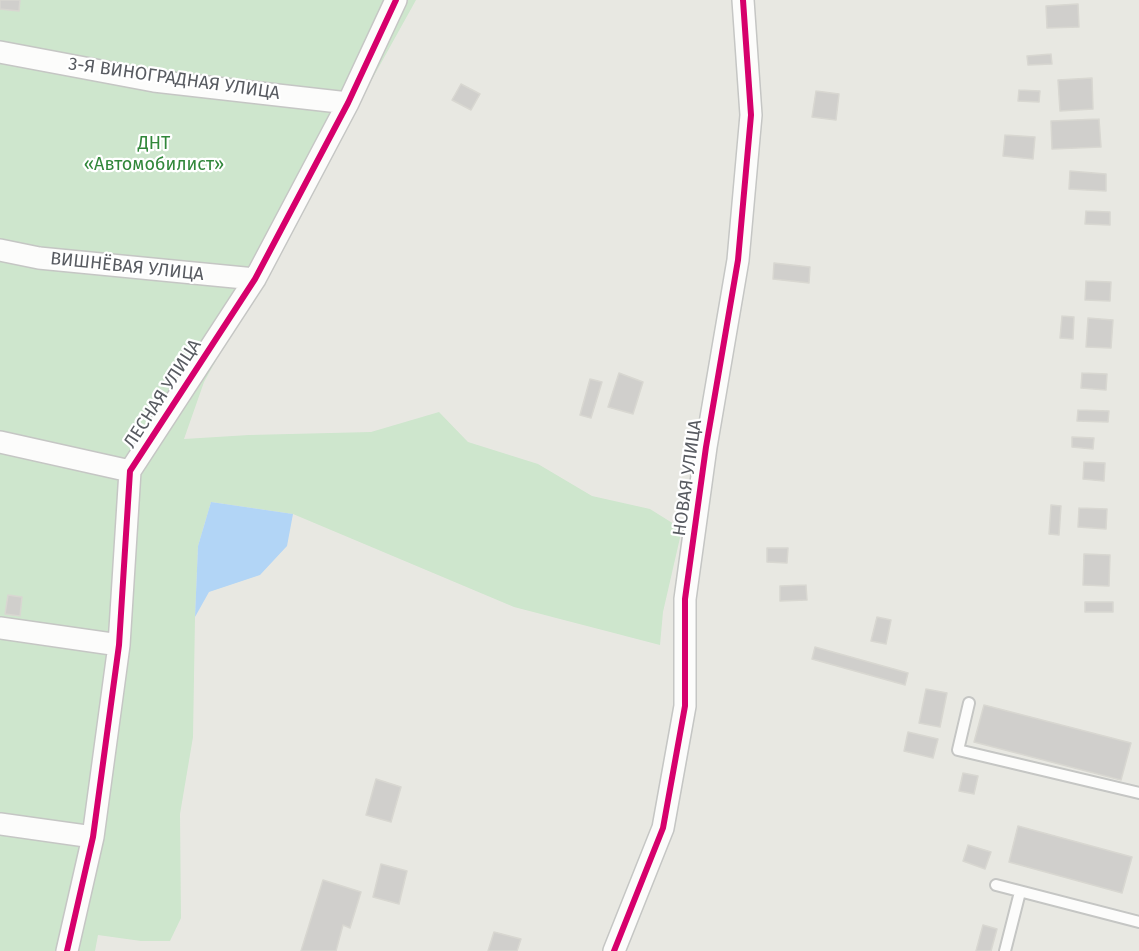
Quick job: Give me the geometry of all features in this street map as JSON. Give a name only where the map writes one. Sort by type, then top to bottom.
[{"type":"street","name":"ЛЕСНАЯ УЛИЦА","points":[[67,951],[93,837],[119,645],[130,471],[255,279],[348,103],[396,0]]},
{"type":"street","name":"НОВАЯ УЛИЦА","points":[[614,951],[663,828],[685,706],[685,599],[706,447],[738,260],[751,115],[743,0]]},
{"type":"street","name":"3-Я ВИНОГРАДНАЯ УЛИЦА","points":[[0,52],[154,81],[348,103]]},
{"type":"street","name":"ВИШНЁВАЯ УЛИЦА","points":[[0,250],[39,258],[255,279]]},
{"type":"street","points":[[0,442],[130,471]]},
{"type":"street","points":[[0,628],[119,645]]},
{"type":"street","points":[[0,824],[93,837]]},
{"type":"lane","points":[[969,703],[958,750],[1139,793]]},
{"type":"lane","points":[[996,885],[1139,922]]},
{"type":"lane","points":[[1005,951],[1020,892]]},
{"type":"green space","name":"ДНТ «Автомобилист»","points":[[0,0],[416,0],[204,382],[184,439],[371,432],[439,412],[468,442],[538,464],[592,496],[650,509],[682,529],[663,612],[660,645],[514,607],[293,514],[211,502],[198,546],[193,737],[180,814],[181,918],[170,941],[141,941],[98,935],[95,951],[0,951]]},
{"type":"water","points":[[211,502],[293,514],[287,546],[260,575],[209,592],[195,617],[198,546]]},
{"type":"building","points":[[0,0],[20,0],[19,11],[0,9]]},
{"type":"building","points":[[1078,4],[1079,27],[1047,28],[1046,6]]},
{"type":"building","points":[[1051,54],[1052,64],[1028,65],[1027,56]]},
{"type":"building","points":[[1092,78],[1093,109],[1060,111],[1058,80]]},
{"type":"building","points":[[461,84],[480,94],[471,110],[452,100]]},
{"type":"building","points":[[1019,90],[1040,91],[1039,102],[1018,101]]},
{"type":"building","points":[[816,91],[839,94],[836,120],[812,117]]},
{"type":"building","points":[[1099,119],[1101,147],[1052,149],[1051,121]]},
{"type":"building","points":[[1005,135],[1035,137],[1033,159],[1003,156]]},
{"type":"building","points":[[1070,171],[1106,174],[1106,191],[1069,189]]},
{"type":"building","points":[[1086,211],[1110,212],[1110,225],[1085,224]]},
{"type":"building","points":[[774,263],[810,267],[809,283],[773,279]]},
{"type":"building","points":[[1086,281],[1111,282],[1110,301],[1085,300]]},
{"type":"building","points":[[1062,316],[1074,317],[1073,339],[1060,338]]},
{"type":"building","points":[[1088,318],[1113,320],[1111,348],[1086,347]]},
{"type":"building","points":[[619,373],[643,382],[633,414],[608,407]]},
{"type":"building","points":[[1082,373],[1107,374],[1106,390],[1081,388]]},
{"type":"building","points":[[590,379],[602,382],[591,418],[580,415]]},
{"type":"building","points":[[1078,410],[1109,411],[1108,422],[1077,421]]},
{"type":"building","points":[[1072,437],[1094,438],[1093,449],[1072,447]]},
{"type":"building","points":[[1084,462],[1105,463],[1104,481],[1083,479]]},
{"type":"building","points":[[1051,505],[1061,506],[1059,535],[1049,534]]},
{"type":"building","points":[[1079,508],[1107,509],[1106,529],[1078,527]]},
{"type":"building","points":[[767,548],[788,548],[787,563],[767,562]]},
{"type":"building","points":[[1084,554],[1110,555],[1109,586],[1083,585]]},
{"type":"building","points":[[806,585],[807,600],[780,601],[780,586]]},
{"type":"building","points":[[8,595],[22,597],[20,616],[5,614]]},
{"type":"building","points":[[1085,602],[1113,602],[1113,612],[1085,612]]},
{"type":"building","points":[[877,617],[891,620],[886,644],[871,641]]},
{"type":"building","points":[[815,647],[908,673],[905,685],[812,659]]},
{"type":"building","points":[[926,689],[947,693],[940,727],[919,723]]},
{"type":"building","points":[[984,705],[1131,743],[1121,780],[974,742]]},
{"type":"building","points":[[908,732],[938,739],[933,758],[904,751]]},
{"type":"building","points":[[963,773],[978,776],[974,794],[959,791]]},
{"type":"building","points":[[376,779],[401,787],[391,822],[366,815]]},
{"type":"building","points":[[1018,826],[1132,857],[1122,893],[1009,862]]},
{"type":"building","points":[[968,845],[991,852],[985,869],[963,861]]},
{"type":"building","points":[[381,864],[407,871],[399,904],[373,897]]},
{"type":"building","points":[[323,880],[361,892],[350,928],[343,925],[336,951],[301,951]]},
{"type":"building","points":[[983,925],[997,929],[991,951],[976,951]]},
{"type":"building","points":[[494,932],[521,939],[517,951],[488,951]]},
{"type":"cycle path","points":[[67,951],[93,837],[119,645],[130,471],[255,279],[348,103],[396,0]]},
{"type":"cycle path","points":[[614,951],[663,828],[685,706],[685,599],[706,447],[738,260],[751,115],[743,0]]}]
